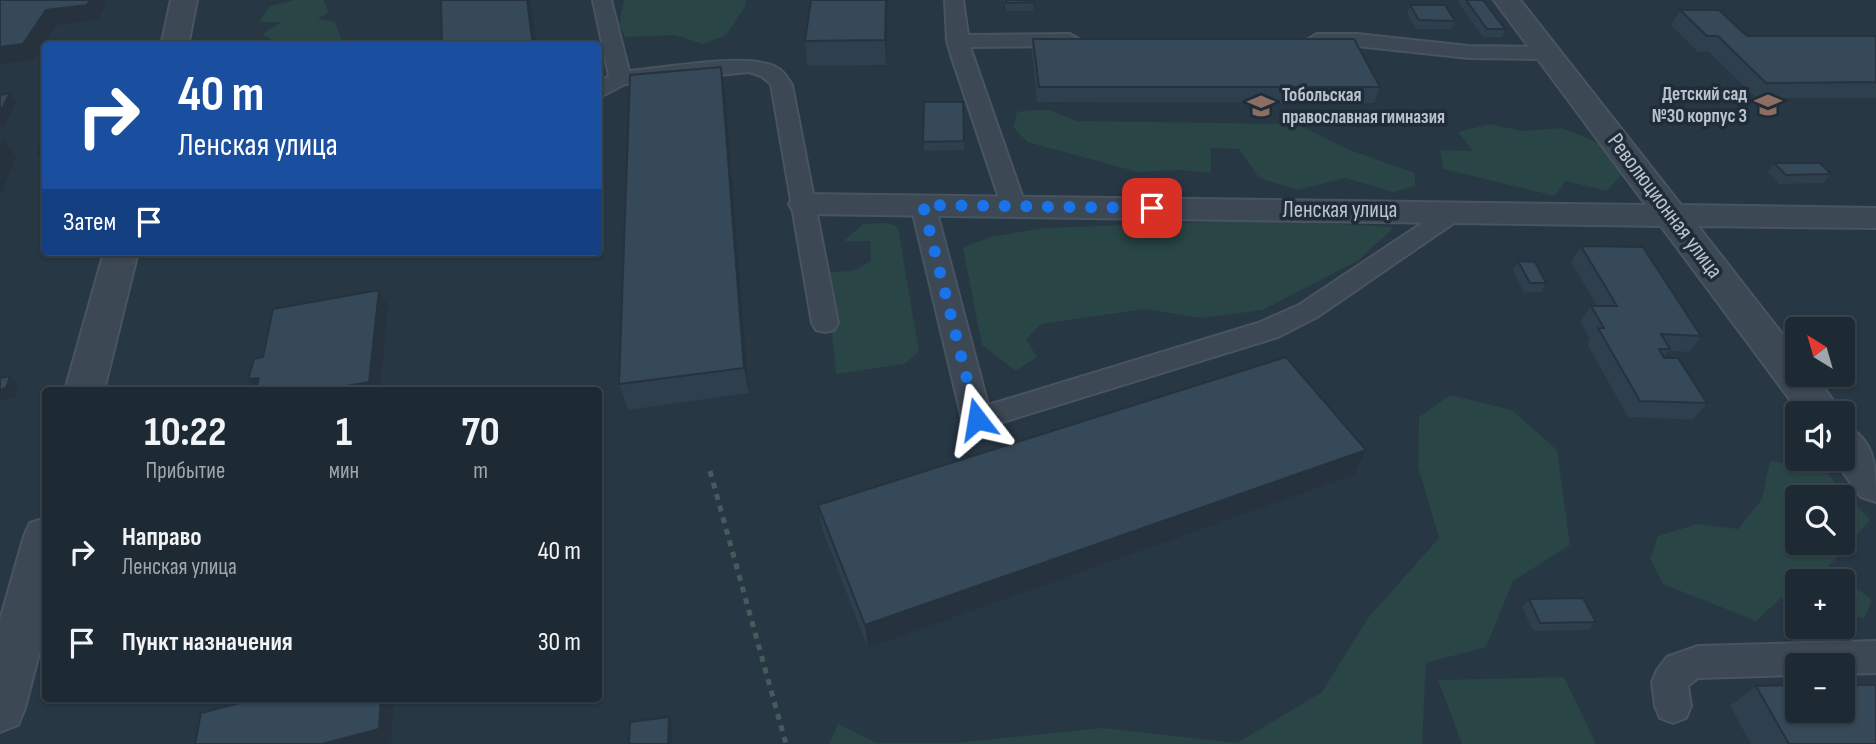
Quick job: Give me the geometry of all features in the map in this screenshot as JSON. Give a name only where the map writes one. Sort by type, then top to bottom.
[{"type":"street","points":[[175,42],[184,0]]},
{"type":"street","name":"Революционная улица","points":[[1507,0],[1813,401]]},
{"type":"street","name":"Ленская улица","points":[[805,204],[1876,218]]},
{"type":"street","points":[[85,387],[120,256]]},
{"type":"street","points":[[1855,456],[1876,485]]},
{"type":"street","points":[[0,708],[42,551]]},
{"type":"lane","points":[[602,0],[620,78]]},
{"type":"lane","points":[[954,0],[957,41],[1014,207]]},
{"type":"lane","points":[[957,41],[1095,40]]},
{"type":"lane","points":[[1301,40],[1357,40],[1468,52],[1548,53]]},
{"type":"lane","points":[[602,89],[620,78],[749,66],[767,69],[778,77],[782,85],[805,204],[825,323]]},
{"type":"lane","points":[[923,205],[977,419],[1268,330],[1308,311],[1456,211]]},
{"type":"lane","points":[[1673,706],[1670,682],[1680,669],[1698,662],[1876,657]]},
{"type":"path","points":[[710,471],[786,744]]},
{"type":"green space","points":[[295,0],[324,0],[328,12],[318,19],[335,22],[342,42],[272,42],[263,34],[281,22],[259,22],[270,6]]},
{"type":"green space","points":[[624,0],[746,0],[745,7],[726,35],[703,44],[675,35],[625,37],[619,25]]},
{"type":"green space","points":[[1050,110],[1076,121],[1297,124],[1347,149],[1415,173],[1415,186],[1393,192],[1345,178],[1297,190],[1259,178],[1239,149],[1211,148],[1211,173],[1180,170],[1138,172],[1027,142],[1013,127],[1017,112]]},
{"type":"green space","points":[[1490,124],[1522,131],[1562,128],[1604,145],[1622,175],[1606,191],[1566,181],[1555,196],[1443,169],[1440,150],[1473,151],[1458,132]]},
{"type":"green space","points":[[1267,220],[1394,227],[1359,260],[1263,310],[1202,318],[1145,309],[1041,324],[1026,339],[1037,357],[1016,371],[982,345],[963,248],[990,237],[1045,228]]},
{"type":"green space","points":[[888,223],[898,227],[919,352],[904,364],[836,374],[826,272],[853,271],[871,261],[870,241],[844,241],[863,224]]},
{"type":"green space","points":[[1450,395],[1512,410],[1557,450],[1570,545],[1513,581],[1486,647],[1426,663],[1422,744],[829,744],[838,724],[876,743],[954,743],[1102,728],[1237,743],[1322,692],[1368,618],[1439,538],[1418,467],[1419,417]]},
{"type":"green space","points":[[1770,461],[1785,463],[1785,471],[1825,471],[1838,485],[1785,485],[1785,555],[1839,555],[1829,566],[1833,569],[1785,569],[1785,599],[1781,598],[1756,621],[1663,584],[1650,559],[1658,536],[1697,524],[1738,529],[1762,499]]},
{"type":"green space","points":[[1855,504],[1870,520],[1855,537]]},
{"type":"green space","points":[[1855,587],[1872,600],[1864,619],[1855,616]]},
{"type":"green space","points":[[1564,677],[1596,744],[1462,744],[1438,680]]},
{"type":"building","points":[[0,0],[90,0],[87,5],[46,10],[23,44],[0,47]]},
{"type":"building","points":[[441,0],[527,0],[532,42],[442,42]]},
{"type":"building","points":[[811,0],[886,0],[885,40],[805,41]]},
{"type":"building","points":[[1006,0],[1033,0],[1034,2],[1006,3]]},
{"type":"building","points":[[1466,0],[1483,0],[1505,29],[1487,29]]},
{"type":"building","points":[[1410,5],[1445,5],[1455,21],[1419,20]]},
{"type":"building","points":[[1680,10],[1719,10],[1747,36],[1876,36],[1876,82],[1766,83],[1718,36],[1707,36]]},
{"type":"building","points":[[1033,39],[1354,39],[1380,87],[1039,87]]},
{"type":"building","points":[[721,67],[744,368],[619,384],[630,75]]},
{"type":"building","points":[[10,93],[0,112],[0,95]]},
{"type":"building","points":[[924,102],[963,102],[964,141],[923,142]]},
{"type":"building","points":[[1774,163],[1820,163],[1831,174],[1786,175]]},
{"type":"building","points":[[1581,246],[1643,247],[1701,336],[1661,334],[1670,349],[1659,349],[1664,358],[1678,358],[1707,403],[1640,401],[1598,328],[1604,328],[1591,306],[1617,306]]},
{"type":"building","points":[[1518,261],[1535,262],[1546,283],[1530,283]]},
{"type":"building","points":[[379,290],[369,382],[341,387],[257,387],[259,378],[248,379],[254,359],[263,357],[273,309]]},
{"type":"building","points":[[1286,357],[1366,450],[865,625],[818,505]]},
{"type":"building","points":[[10,376],[6,388],[0,390],[0,378]]},
{"type":"building","points":[[1583,598],[1596,622],[1540,623],[1529,599]]},
{"type":"building","points":[[1785,685],[1785,723],[1855,723],[1855,685],[1876,685],[1876,744],[1789,744],[1756,686]]},
{"type":"building","points":[[244,702],[381,702],[379,729],[322,744],[195,744],[201,713]]},
{"type":"building","points":[[669,717],[668,744],[629,744],[630,722]]},
{"type":"place","name":"Детский сад №30 корпус 3","points":[[1768,105]]},
{"type":"place","name":"Тобольская православная гимназия","points":[[1261,106]]},
{"type":"route","points":[[977,419],[923,205],[1152,208]]}]
